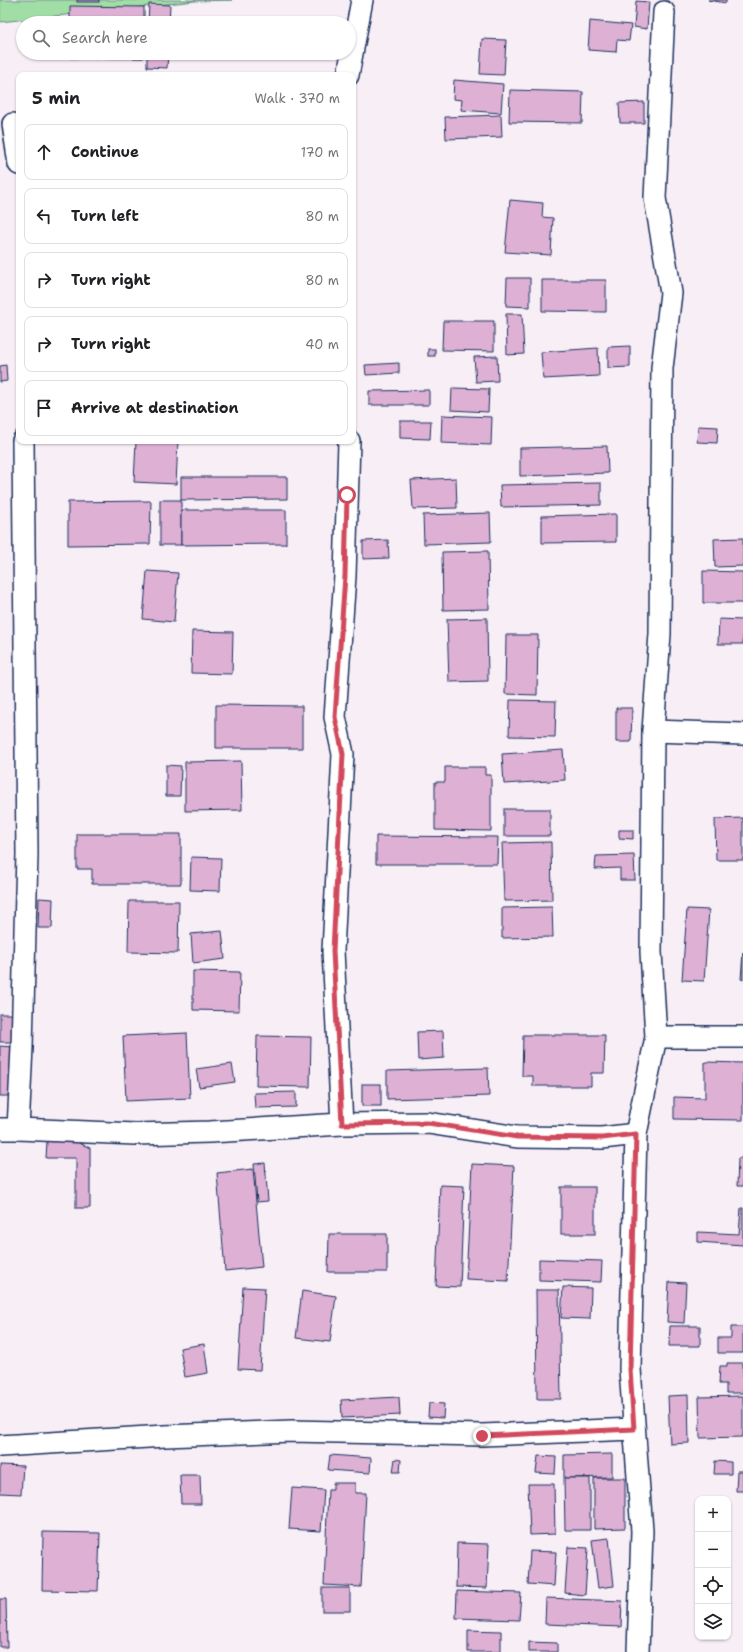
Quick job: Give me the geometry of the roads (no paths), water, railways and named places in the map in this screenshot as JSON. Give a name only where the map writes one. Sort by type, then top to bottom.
[{"type":"street","points":[[356,32],[362,0]]},
{"type":"street","points":[[638,1652],[642,1531],[630,1369],[636,1134],[656,1037],[651,952],[653,731],[660,634],[662,368],[671,294],[655,198],[664,12]]},
{"type":"street","points":[[349,72],[351,60]]},
{"type":"street","points":[[13,124],[16,144]]},
{"type":"street","points":[[23,444],[27,854],[22,1046],[9,1129],[135,1134],[210,1132],[342,1124],[428,1123],[517,1137],[602,1138],[636,1134]]},
{"type":"street","points":[[342,1124],[333,951],[343,754],[335,717],[345,576],[349,444]]},
{"type":"street","points":[[653,731],[743,734]]},
{"type":"street","points":[[656,1037],[743,1037]]},
{"type":"street","points":[[0,1446],[291,1431],[482,1436],[634,1429]]}]
